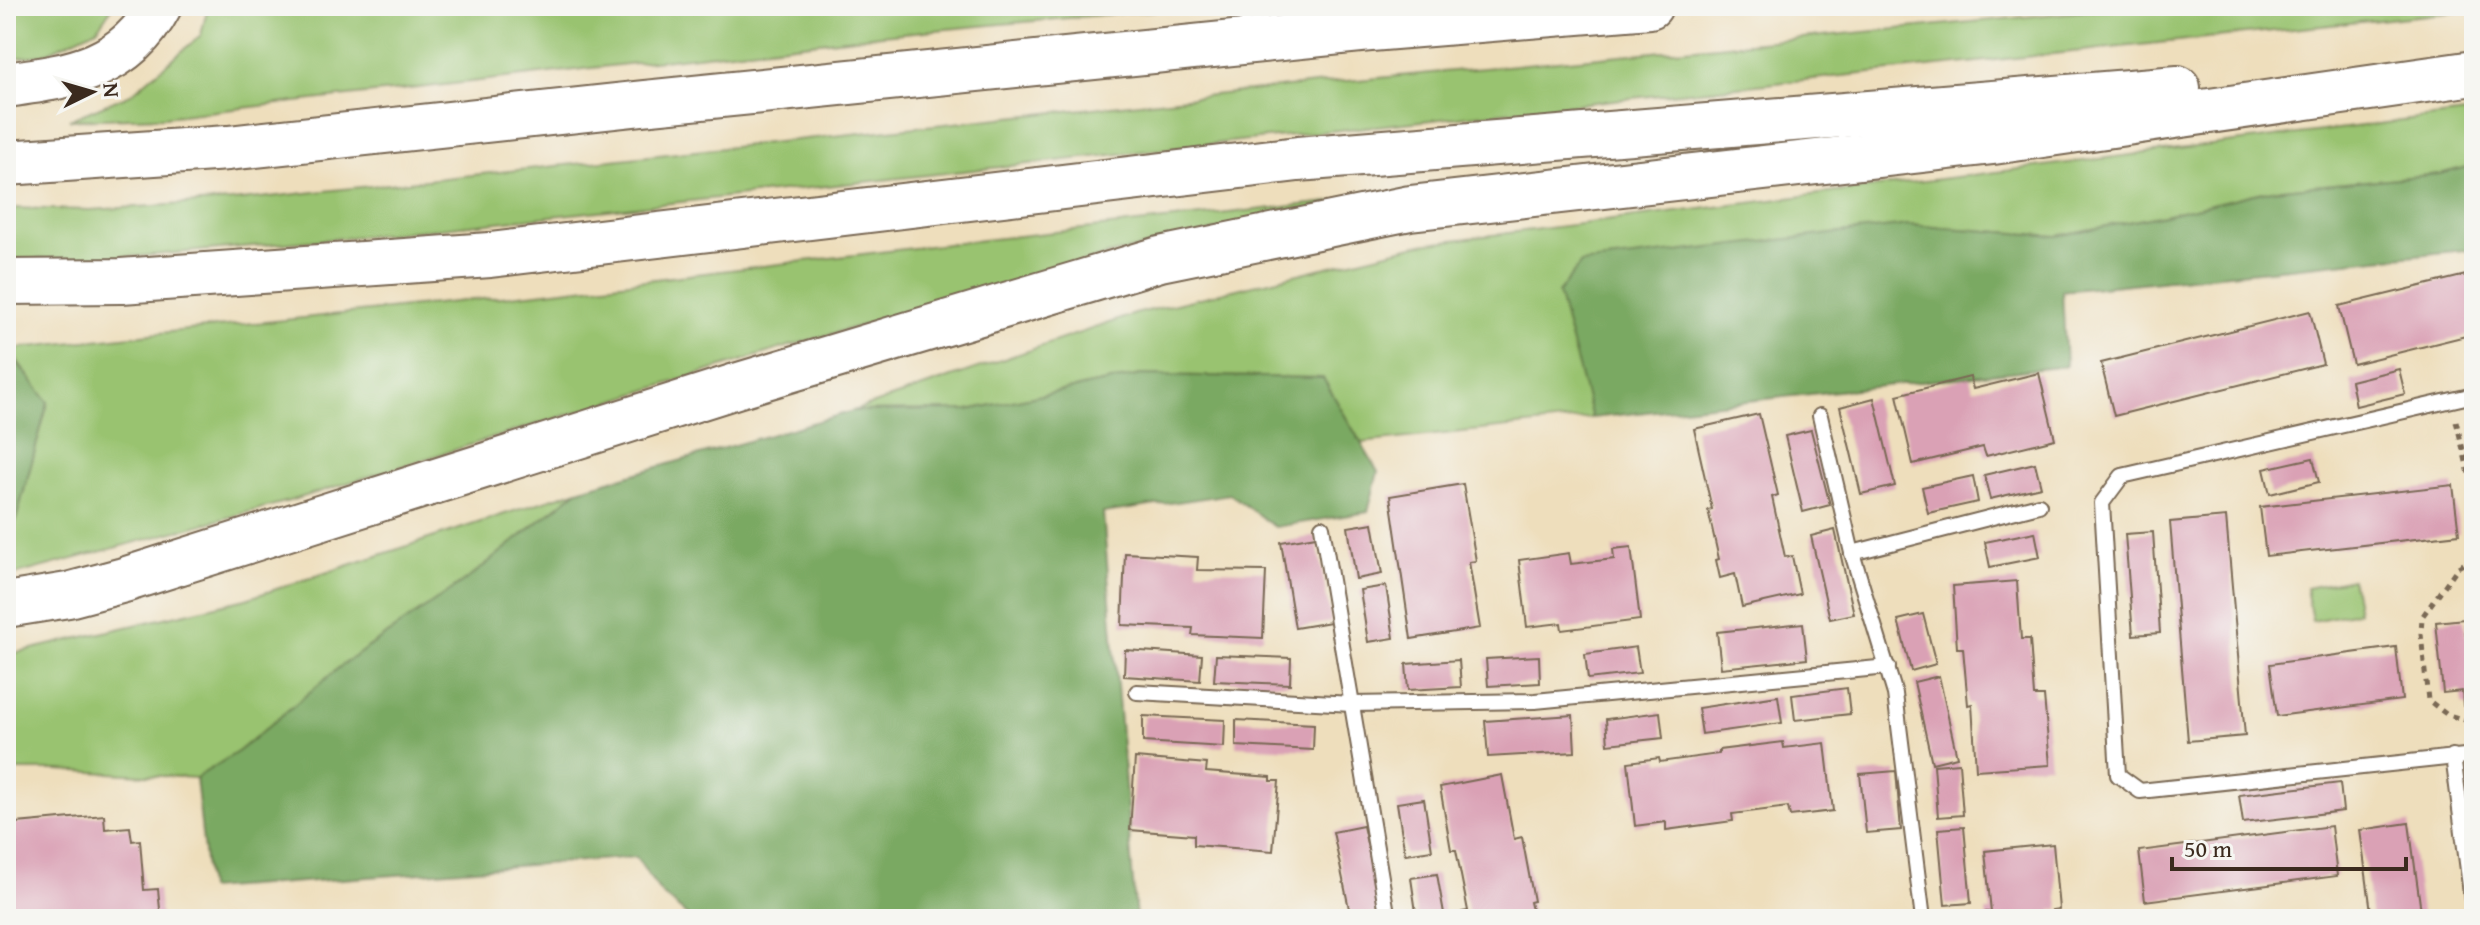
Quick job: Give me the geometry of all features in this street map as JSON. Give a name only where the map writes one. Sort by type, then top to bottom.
[{"type":"highway","points":[[6,85],[77,73],[122,52],[137,39],[159,6]]},
{"type":"highway","points":[[6,163],[228,148],[627,104],[1370,29],[1650,6]]},
{"type":"highway","points":[[6,282],[121,281],[490,255],[1298,159],[2474,64]]},
{"type":"highway","points":[[6,605],[68,595],[124,580],[736,386],[1160,259],[1410,208],[1993,142],[2474,73]]},
{"type":"lane","points":[[2474,395],[2122,476],[2102,503],[2118,775],[2140,791],[2474,755]]},
{"type":"lane","points":[[1820,416],[1852,553],[1888,667],[1901,740],[1923,919]]},
{"type":"lane","points":[[1852,553],[2039,505]]},
{"type":"lane","points":[[1322,527],[1388,919]]},
{"type":"lane","points":[[1137,692],[1352,704],[1535,701],[1888,667]]},
{"type":"lane","points":[[2453,756],[2474,916]]},
{"type":"path","points":[[2450,400],[2474,494]]},
{"type":"path","points":[[2474,558],[2458,567],[2442,588],[2422,617],[2421,634],[2428,700],[2446,714],[2474,723]]},
{"type":"green space","points":[[6,6],[113,6],[97,29],[42,55],[6,59]]},
{"type":"green space","points":[[208,6],[1200,6],[881,35],[164,117],[69,120],[131,94],[201,35]]},
{"type":"green space","points":[[2140,6],[2474,6],[2474,10],[387,234],[142,256],[6,260],[6,208],[90,210],[232,201],[1315,84]]},
{"type":"green space","points":[[2474,112],[2474,165],[2440,174],[2272,190],[2056,236],[1908,225],[1559,294],[1592,418],[1361,443],[1323,378],[1141,375],[968,410],[853,411],[1135,314],[1421,244]]},
{"type":"green space","points":[[2474,165],[2474,249],[2062,291],[2066,366],[1592,418],[1558,293],[1581,263],[1908,225],[2056,236],[2272,190],[2440,174]]},
{"type":"green space","points":[[1347,200],[1104,256],[786,347],[293,500],[6,577],[6,557],[48,403],[9,349],[538,293]]},
{"type":"green space","points":[[6,348],[48,402],[6,557]]},
{"type":"green space","points":[[1141,375],[1323,378],[1378,472],[1368,512],[1275,527],[1230,494],[1103,513],[1136,919],[691,919],[660,892],[636,857],[208,889],[196,778],[239,751],[341,666],[470,577],[578,490],[853,411],[968,410]]},
{"type":"green space","points":[[578,490],[470,577],[341,666],[239,751],[196,778],[6,770],[6,655],[246,599]]},
{"type":"green space","points":[[2352,579],[2358,612],[2312,621],[2306,588]]},
{"type":"building","points":[[2474,273],[2474,334],[2353,364],[2339,306]]},
{"type":"building","points":[[2310,311],[2323,364],[2114,416],[2101,363]]},
{"type":"building","points":[[2399,369],[2405,394],[2356,406],[2351,381]]},
{"type":"building","points":[[2039,373],[2055,439],[1986,456],[1983,447],[1913,464],[1897,395],[1970,377],[1973,389]]},
{"type":"building","points":[[1874,398],[1895,486],[1861,494],[1840,407]]},
{"type":"building","points":[[1759,414],[1778,495],[1772,497],[1785,557],[1792,556],[1800,594],[1742,607],[1735,574],[1720,578],[1708,510],[1712,509],[1694,429]]},
{"type":"building","points":[[1811,430],[1830,505],[1803,512],[1785,436]]},
{"type":"building","points":[[2313,458],[2319,482],[2270,494],[2264,469]]},
{"type":"building","points":[[2035,463],[2041,487],[1990,499],[1984,475]]},
{"type":"building","points":[[1973,476],[1978,502],[1928,513],[1922,487]]},
{"type":"building","points":[[1463,484],[1476,561],[1469,562],[1480,628],[1411,639],[1390,496]]},
{"type":"building","points":[[2453,485],[2459,534],[2266,556],[2260,507]]},
{"type":"building","points":[[2226,517],[2245,736],[2188,741],[2170,522]]},
{"type":"building","points":[[1373,523],[1382,574],[1356,579],[1348,527]]},
{"type":"building","points":[[1835,530],[1854,614],[1830,619],[1811,536]]},
{"type":"building","points":[[2035,532],[2040,557],[1990,567],[1985,542]]},
{"type":"building","points":[[2153,532],[2160,633],[2133,635],[2125,534]]},
{"type":"building","points":[[1316,536],[1331,622],[1295,628],[1281,542]]},
{"type":"building","points":[[1631,547],[1640,620],[1562,630],[1561,623],[1527,627],[1519,560],[1569,553],[1571,564],[1614,559],[1613,549]]},
{"type":"building","points":[[1125,553],[1198,557],[1197,570],[1266,571],[1263,638],[1192,635],[1193,628],[1122,625]]},
{"type":"building","points":[[2017,581],[2021,639],[2030,639],[2034,696],[2044,696],[2050,765],[1976,770],[1972,704],[1968,705],[1963,648],[1957,648],[1953,586]]},
{"type":"building","points":[[1386,586],[1394,638],[1368,642],[1360,590]]},
{"type":"building","points":[[1923,614],[1936,664],[1911,671],[1898,620]]},
{"type":"building","points":[[2464,619],[2466,637],[2474,637],[2474,705],[2463,706],[2462,691],[2443,693],[2436,622]]},
{"type":"building","points":[[1803,623],[1807,659],[1721,668],[1717,632]]},
{"type":"building","points":[[1636,647],[1640,673],[1588,679],[1585,654]]},
{"type":"building","points":[[2396,647],[2402,700],[2277,716],[2270,664]]},
{"type":"building","points":[[1125,650],[1202,655],[1200,681],[1124,676]]},
{"type":"building","points":[[1216,655],[1291,658],[1290,684],[1214,681]]},
{"type":"building","points":[[1539,656],[1540,683],[1488,686],[1486,659]]},
{"type":"building","points":[[1459,660],[1461,687],[1408,690],[1406,664]]},
{"type":"building","points":[[1939,676],[1957,757],[1932,763],[1914,682]]},
{"type":"building","points":[[1847,688],[1850,714],[1795,720],[1792,695]]},
{"type":"building","points":[[1778,696],[1782,723],[1702,734],[1698,708]]},
{"type":"building","points":[[1660,712],[1663,738],[1608,744],[1606,719]]},
{"type":"building","points":[[1573,715],[1575,752],[1488,757],[1485,721]]},
{"type":"building","points":[[1143,716],[1225,720],[1224,747],[1143,742]]},
{"type":"building","points":[[1236,720],[1314,724],[1313,750],[1236,746]]},
{"type":"building","points":[[1783,742],[1784,748],[1825,743],[1833,811],[1790,816],[1788,807],[1732,814],[1733,821],[1666,830],[1666,822],[1635,826],[1628,762],[1659,758],[1660,762]]},
{"type":"building","points":[[1135,758],[1207,764],[1206,772],[1271,777],[1271,781],[1279,781],[1273,851],[1194,845],[1194,835],[1130,830]]},
{"type":"building","points":[[1959,763],[1963,815],[1938,817],[1934,765]]},
{"type":"building","points":[[1896,771],[1901,830],[1866,833],[1860,774]]},
{"type":"building","points":[[1502,775],[1514,839],[1522,837],[1534,901],[1530,902],[1534,919],[1463,919],[1462,912],[1468,911],[1456,850],[1451,850],[1440,787]]},
{"type":"building","points":[[2340,783],[2343,811],[2243,823],[2239,795]]},
{"type":"building","points":[[1424,799],[1432,850],[1405,854],[1397,803]]},
{"type":"building","points":[[104,815],[105,829],[130,827],[132,841],[140,840],[144,890],[158,889],[161,919],[122,919],[122,915],[81,919],[6,919],[6,824]]},
{"type":"building","points":[[2409,823],[2422,919],[2372,919],[2360,830]]},
{"type":"building","points":[[1363,826],[1382,912],[1351,918],[1333,832]]},
{"type":"building","points":[[2331,826],[2337,876],[2145,901],[2139,851]]},
{"type":"building","points":[[1964,827],[1971,903],[1945,905],[1938,829]]},
{"type":"building","points":[[2053,844],[2059,909],[2052,910],[2053,919],[1987,919],[1986,912],[1991,912],[1985,851]]},
{"type":"building","points":[[1437,874],[1445,919],[1417,919],[1411,878]]}]
